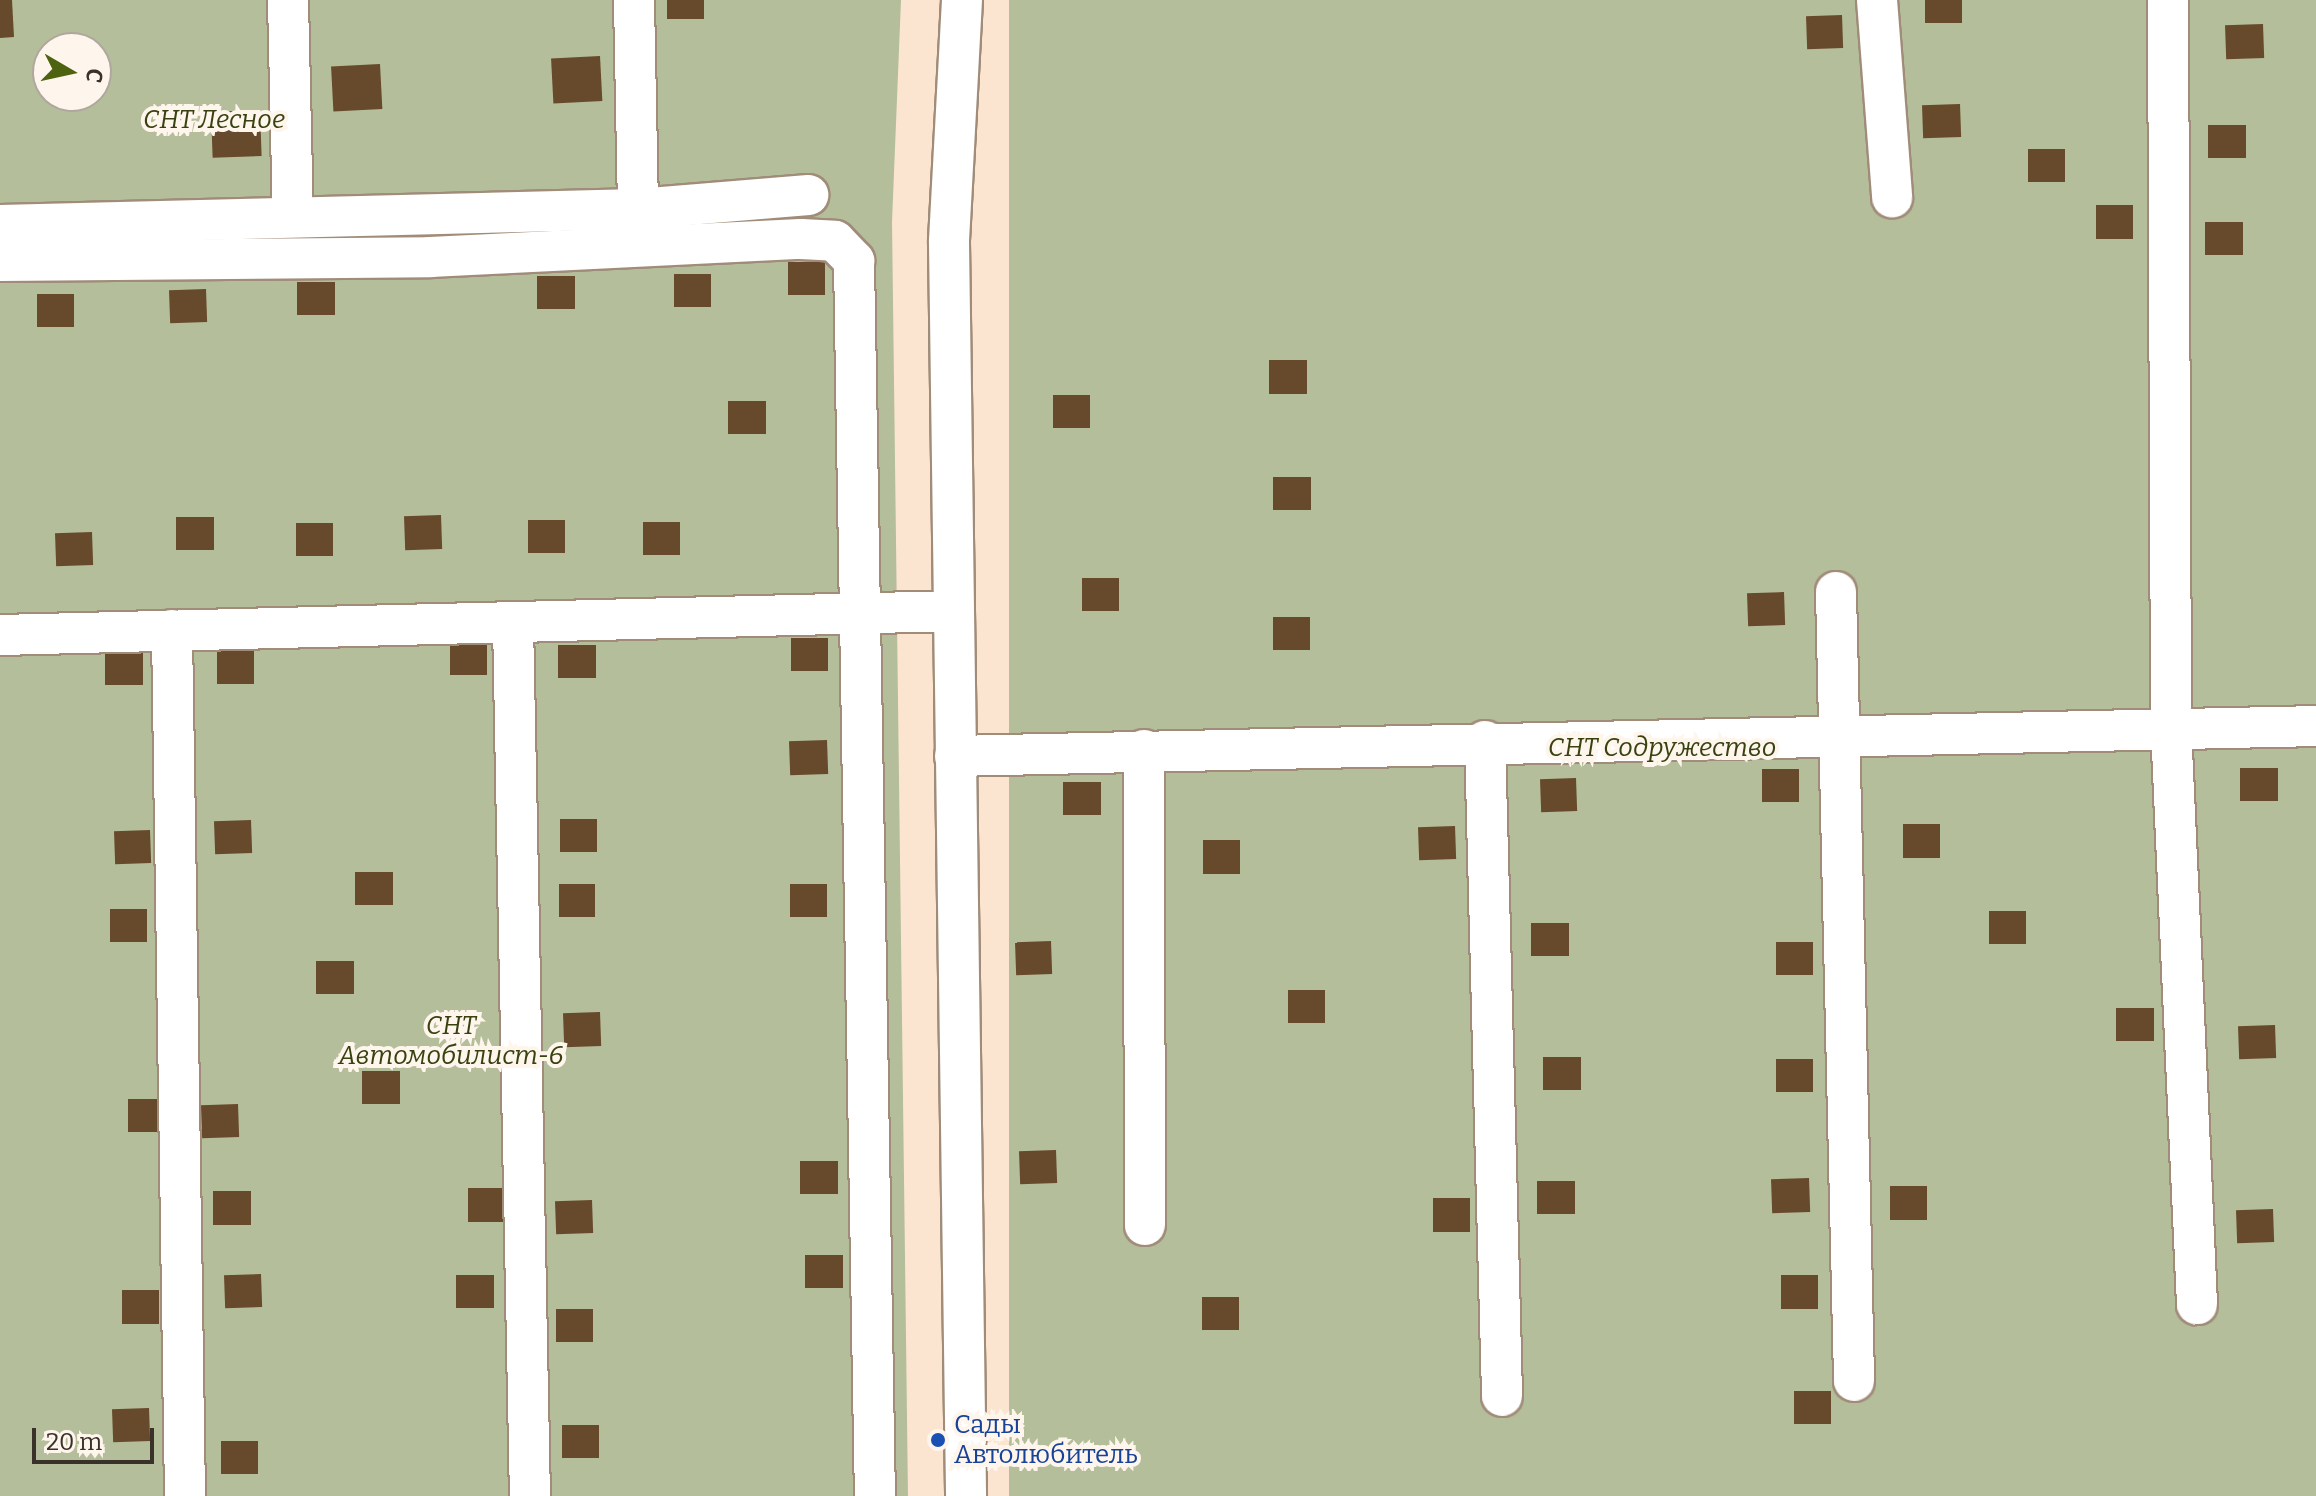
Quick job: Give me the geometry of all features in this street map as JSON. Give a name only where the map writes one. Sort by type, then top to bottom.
[{"type":"street","points":[[288,0],[293,214]]},
{"type":"street","points":[[634,0],[638,209]]},
{"type":"street","points":[[962,0],[949,243],[966,1496]]},
{"type":"street","points":[[1877,0],[1892,197]]},
{"type":"street","points":[[2168,0],[2171,727],[2197,1304]]},
{"type":"street","points":[[0,225],[293,214],[638,209],[808,195]]},
{"type":"street","points":[[0,261],[430,257],[835,241],[854,261],[875,1496]]},
{"type":"street","points":[[1836,592],[1836,736],[1854,1381]]},
{"type":"street","points":[[0,635],[952,611]]},
{"type":"street","points":[[513,622],[530,1496]]},
{"type":"street","points":[[172,630],[185,1496]]},
{"type":"street","points":[[955,756],[1485,741],[2316,726]]},
{"type":"street","points":[[1485,741],[1502,1396]]},
{"type":"street","points":[[1144,750],[1145,1225]]},
{"type":"green space","name":"СНТ Автомобилист-6","points":[[0,0],[901,0],[892,222],[908,1496],[0,1496]]},
{"type":"green space","name":"СНТ Содружество","points":[[1009,0],[2316,0],[2316,1496],[1009,1496]]},
{"type":"building","points":[[0,0],[12,0],[14,37],[0,38]]},
{"type":"building","points":[[667,0],[704,0],[704,19],[667,19]]},
{"type":"building","points":[[1925,0],[1962,0],[1962,23],[1925,23]]},
{"type":"building","points":[[1842,15],[1843,48],[1807,49],[1806,16]]},
{"type":"building","points":[[2263,24],[2264,58],[2226,59],[2225,25]]},
{"type":"building","points":[[600,56],[602,101],[553,104],[551,59]]},
{"type":"building","points":[[380,64],[382,109],[333,112],[331,67]]},
{"type":"building","points":[[1960,104],[1961,137],[1923,138],[1922,105]]},
{"type":"building","points":[[260,110],[262,156],[213,158],[211,112]]},
{"type":"building","points":[[2208,125],[2246,125],[2246,158],[2208,158]]},
{"type":"building","points":[[2028,149],[2065,149],[2065,182],[2028,182]]},
{"type":"building","points":[[2096,205],[2133,205],[2133,239],[2096,239]]},
{"type":"building","points":[[2205,222],[2243,222],[2243,255],[2205,255]]},
{"type":"building","points":[[788,262],[825,262],[825,295],[788,295]]},
{"type":"building","points":[[674,274],[711,274],[711,307],[674,307]]},
{"type":"building","points":[[537,276],[575,276],[575,309],[537,309]]},
{"type":"building","points":[[297,282],[335,282],[335,315],[297,315]]},
{"type":"building","points":[[206,289],[207,322],[170,323],[169,290]]},
{"type":"building","points":[[37,294],[74,294],[74,327],[37,327]]},
{"type":"building","points":[[1269,360],[1307,360],[1307,394],[1269,394]]},
{"type":"building","points":[[1053,395],[1090,395],[1090,428],[1053,428]]},
{"type":"building","points":[[728,401],[766,401],[766,434],[728,434]]},
{"type":"building","points":[[1273,477],[1311,477],[1311,510],[1273,510]]},
{"type":"building","points":[[441,515],[442,549],[405,550],[404,516]]},
{"type":"building","points":[[176,517],[214,517],[214,550],[176,550]]},
{"type":"building","points":[[528,520],[565,520],[565,553],[528,553]]},
{"type":"building","points":[[643,522],[680,522],[680,555],[643,555]]},
{"type":"building","points":[[296,523],[333,523],[333,556],[296,556]]},
{"type":"building","points":[[92,532],[93,565],[56,566],[55,533]]},
{"type":"building","points":[[1082,578],[1119,578],[1119,611],[1082,611]]},
{"type":"building","points":[[1784,592],[1785,625],[1748,626],[1747,593]]},
{"type":"building","points":[[1273,617],[1310,617],[1310,650],[1273,650]]},
{"type":"building","points":[[791,638],[828,638],[828,671],[791,671]]},
{"type":"building","points":[[450,642],[487,642],[487,675],[450,675]]},
{"type":"building","points":[[558,645],[596,645],[596,678],[558,678]]},
{"type":"building","points":[[217,651],[254,651],[254,684],[217,684]]},
{"type":"building","points":[[105,652],[143,652],[143,685],[105,685]]},
{"type":"building","points":[[827,740],[828,774],[790,775],[789,741]]},
{"type":"building","points":[[2240,768],[2278,768],[2278,801],[2240,801]]},
{"type":"building","points":[[1762,769],[1799,769],[1799,802],[1762,802]]},
{"type":"building","points":[[1576,778],[1577,811],[1541,812],[1540,779]]},
{"type":"building","points":[[1063,782],[1101,782],[1101,815],[1063,815]]},
{"type":"building","points":[[560,819],[597,819],[597,852],[560,852]]},
{"type":"building","points":[[251,820],[252,853],[215,854],[214,821]]},
{"type":"building","points":[[1903,824],[1940,824],[1940,858],[1903,858]]},
{"type":"building","points":[[1455,826],[1456,859],[1419,860],[1418,827]]},
{"type":"building","points":[[150,830],[151,863],[115,864],[114,831]]},
{"type":"building","points":[[1203,840],[1240,840],[1240,874],[1203,874]]},
{"type":"building","points":[[355,872],[393,872],[393,905],[355,905]]},
{"type":"building","points":[[559,884],[595,884],[595,917],[559,917]]},
{"type":"building","points":[[790,884],[827,884],[827,917],[790,917]]},
{"type":"building","points":[[110,909],[147,909],[147,942],[110,942]]},
{"type":"building","points":[[1989,911],[2026,911],[2026,944],[1989,944]]},
{"type":"building","points":[[1531,923],[1569,923],[1569,956],[1531,956]]},
{"type":"building","points":[[1051,941],[1052,974],[1016,975],[1015,942]]},
{"type":"building","points":[[1776,942],[1813,942],[1813,975],[1776,975]]},
{"type":"building","points":[[316,961],[354,961],[354,994],[316,994]]},
{"type":"building","points":[[1288,990],[1325,990],[1325,1023],[1288,1023]]},
{"type":"building","points":[[2116,1008],[2154,1008],[2154,1041],[2116,1041]]},
{"type":"building","points":[[600,1012],[601,1046],[564,1047],[563,1013]]},
{"type":"building","points":[[2275,1025],[2276,1058],[2239,1059],[2238,1026]]},
{"type":"building","points":[[1543,1057],[1581,1057],[1581,1090],[1543,1090]]},
{"type":"building","points":[[1776,1059],[1813,1059],[1813,1092],[1776,1092]]},
{"type":"building","points":[[362,1071],[400,1071],[400,1104],[362,1104]]},
{"type":"building","points":[[128,1099],[165,1099],[165,1132],[128,1132]]},
{"type":"building","points":[[238,1104],[239,1137],[202,1138],[201,1105]]},
{"type":"building","points":[[1056,1150],[1057,1183],[1020,1184],[1019,1151]]},
{"type":"building","points":[[800,1161],[838,1161],[838,1194],[800,1194]]},
{"type":"building","points":[[1809,1178],[1810,1212],[1772,1213],[1771,1179]]},
{"type":"building","points":[[1537,1181],[1575,1181],[1575,1214],[1537,1214]]},
{"type":"building","points":[[1890,1186],[1927,1186],[1927,1220],[1890,1220]]},
{"type":"building","points":[[468,1188],[506,1188],[506,1222],[468,1222]]},
{"type":"building","points":[[213,1191],[251,1191],[251,1225],[213,1225]]},
{"type":"building","points":[[1433,1198],[1470,1198],[1470,1232],[1433,1232]]},
{"type":"building","points":[[592,1200],[593,1233],[556,1234],[555,1201]]},
{"type":"building","points":[[2273,1209],[2274,1242],[2237,1243],[2236,1210]]},
{"type":"building","points":[[805,1255],[843,1255],[843,1288],[805,1288]]},
{"type":"building","points":[[261,1274],[262,1307],[225,1308],[224,1275]]},
{"type":"building","points":[[456,1275],[494,1275],[494,1308],[456,1308]]},
{"type":"building","points":[[1781,1275],[1818,1275],[1818,1309],[1781,1309]]},
{"type":"building","points":[[122,1290],[159,1290],[159,1324],[122,1324]]},
{"type":"building","points":[[1202,1297],[1239,1297],[1239,1330],[1202,1330]]},
{"type":"building","points":[[556,1309],[593,1309],[593,1342],[556,1342]]},
{"type":"building","points":[[1794,1391],[1831,1391],[1831,1424],[1794,1424]]},
{"type":"building","points":[[149,1408],[150,1441],[113,1442],[112,1409]]},
{"type":"building","points":[[562,1425],[599,1425],[599,1458],[562,1458]]},
{"type":"building","points":[[221,1441],[258,1441],[258,1474],[221,1474]]},
{"type":"place","name":"Сады Автолюбитель","points":[[938,1440]]},
{"type":"park label","name":"СНТ Лесное","points":[[214,120]]}]
